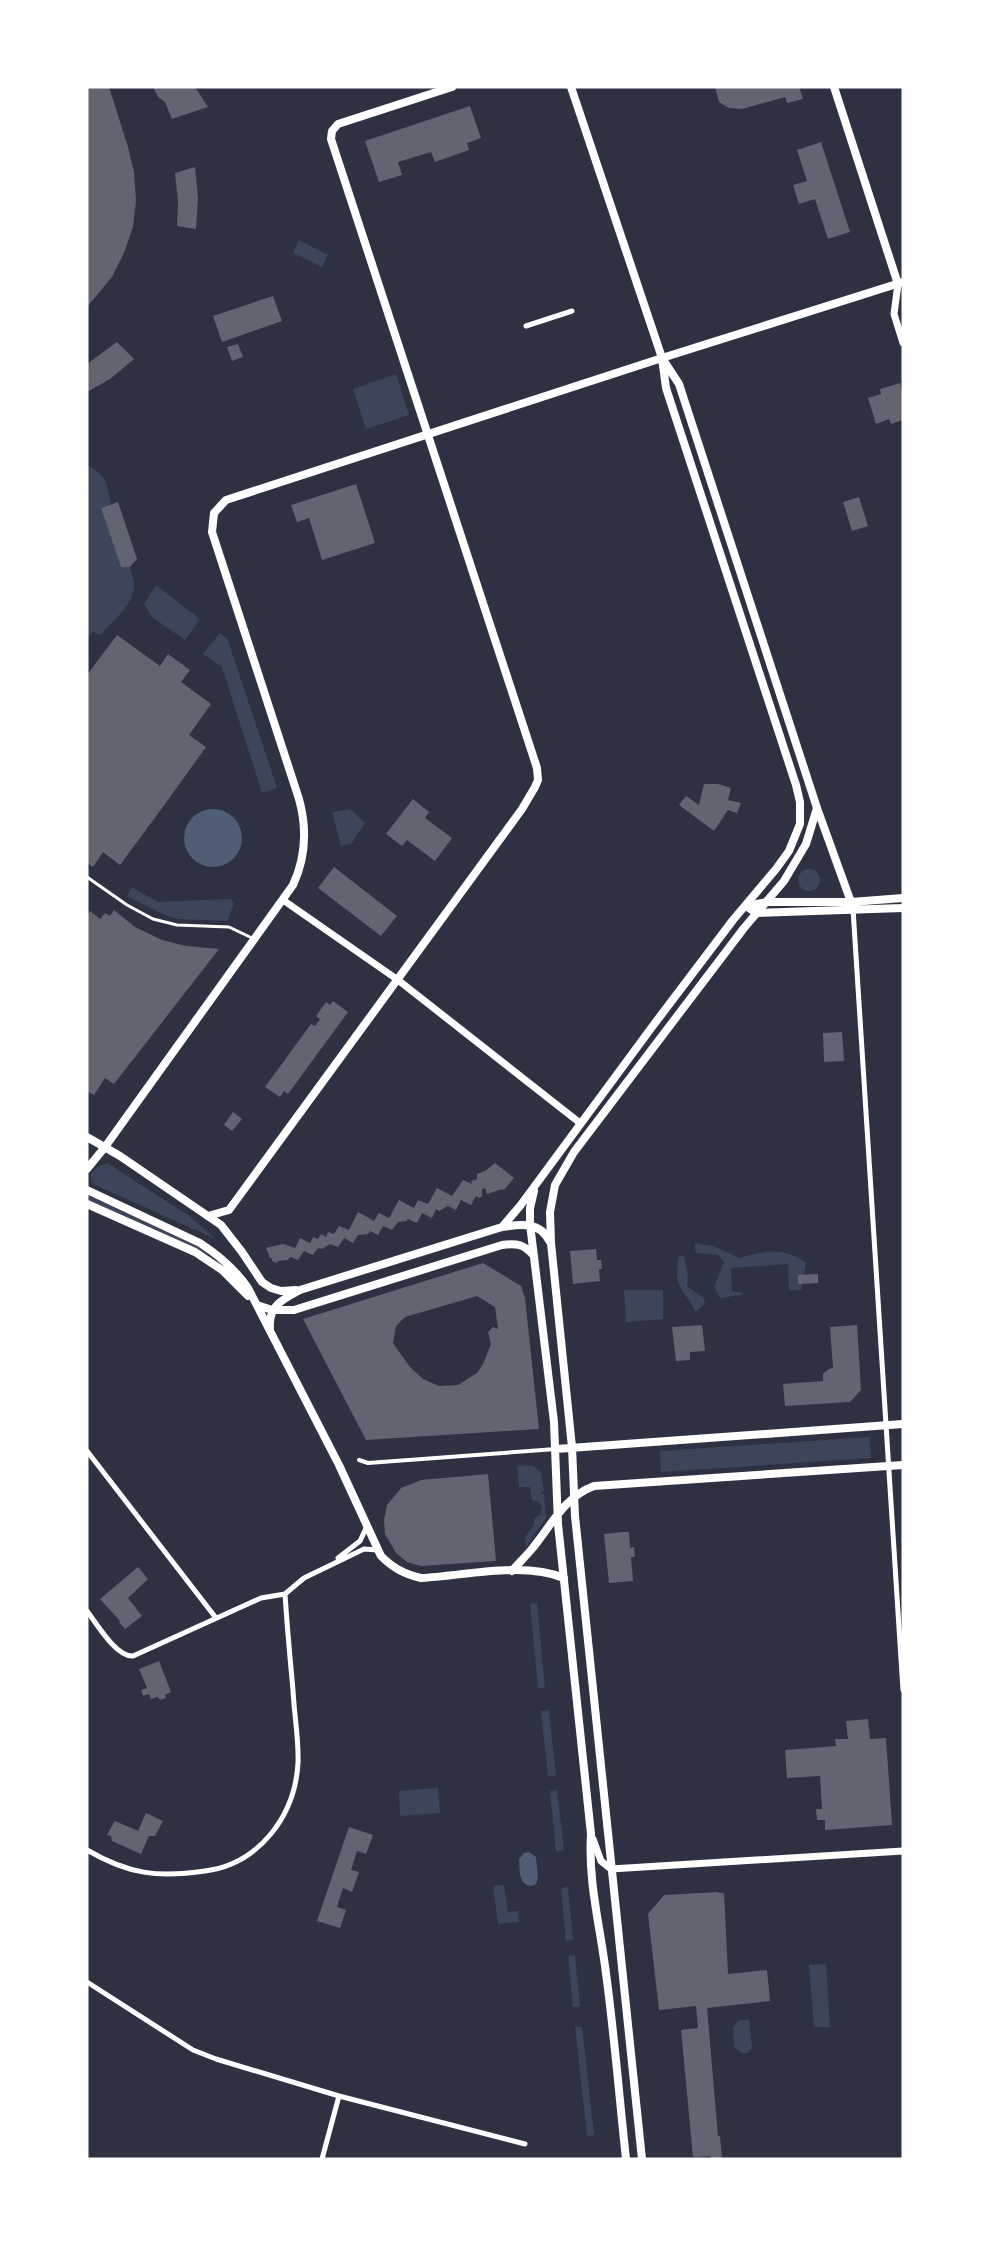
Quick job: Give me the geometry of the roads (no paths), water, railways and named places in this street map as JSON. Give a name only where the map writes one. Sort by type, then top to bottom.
[{"type":"main road","points":[[208,1216],[229,1210],[525,804],[538,780],[537,768],[331,140],[332,131],[338,124],[452,87]]},
{"type":"main road","points":[[502,1227],[776,869],[789,851],[800,824],[800,802],[792,772],[666,388],[662,358],[571,87]]},
{"type":"main road","points":[[87,1169],[283,900],[298,873],[304,846],[303,814],[212,532],[214,513],[226,500],[662,358],[901,286],[834,87]]},
{"type":"main road","points":[[662,358],[679,384],[817,808],[851,902]]},
{"type":"main road","points":[[642,2159],[611,1869],[574,1498],[572,1447],[550,1243],[552,1197],[561,1171],[756,913],[784,881],[806,844],[817,808]]},
{"type":"main road","points":[[746,906],[767,902],[851,902],[903,898]]},
{"type":"main road","points":[[746,906],[756,913],[903,908]]},
{"type":"main road","points":[[87,1137],[208,1216],[225,1230],[262,1282],[280,1291],[300,1290]]},
{"type":"main road","points":[[538,1180],[530,1208],[530,1224],[556,1449],[558,1512],[591,1834],[590,1860],[594,1902],[605,1965],[626,2159]]},
{"type":"main road","points":[[87,1190],[201,1243],[218,1254],[240,1277],[271,1331],[381,1556],[395,1569],[421,1578],[512,1570],[545,1572],[564,1578]]},
{"type":"main road","points":[[87,1204],[208,1259],[256,1304],[272,1310],[294,1310],[502,1245],[515,1243],[523,1245],[535,1256]]},
{"type":"main road","points":[[271,1331],[272,1310],[286,1297],[300,1290],[502,1227],[530,1224],[543,1231],[550,1243]]},
{"type":"main road","points":[[556,1449],[903,1424]]},
{"type":"main road","points":[[512,1570],[531,1550],[558,1512],[574,1498],[594,1486],[903,1465]]},
{"type":"street","points":[[901,286],[894,314],[903,343]]},
{"type":"street","points":[[526,326],[572,311]]},
{"type":"street","points":[[283,900],[398,980],[580,1124]]},
{"type":"street","points":[[851,902],[903,1690]]},
{"type":"street","points":[[359,1460],[368,1463],[556,1449]]},
{"type":"street","points":[[87,1451],[216,1618]]},
{"type":"street","points":[[329,1565],[360,1541],[367,1525]]},
{"type":"street","points":[[87,1611],[121,1654],[127,1656],[142,1654],[261,1598],[285,1594],[304,1578],[364,1549],[378,1550]]},
{"type":"street","points":[[87,1850],[126,1869],[172,1875],[209,1871],[226,1866],[246,1857],[267,1840],[289,1803],[298,1761],[285,1594]]},
{"type":"street","points":[[591,1834],[600,1859],[611,1869],[903,1851]]},
{"type":"street","points":[[87,1982],[193,2050],[238,2067],[339,2096],[525,2144]]},
{"type":"street","points":[[322,2159],[339,2096]]},
{"type":"lane","points":[[87,877],[127,905],[153,919],[177,925],[229,927],[255,940]]}]
